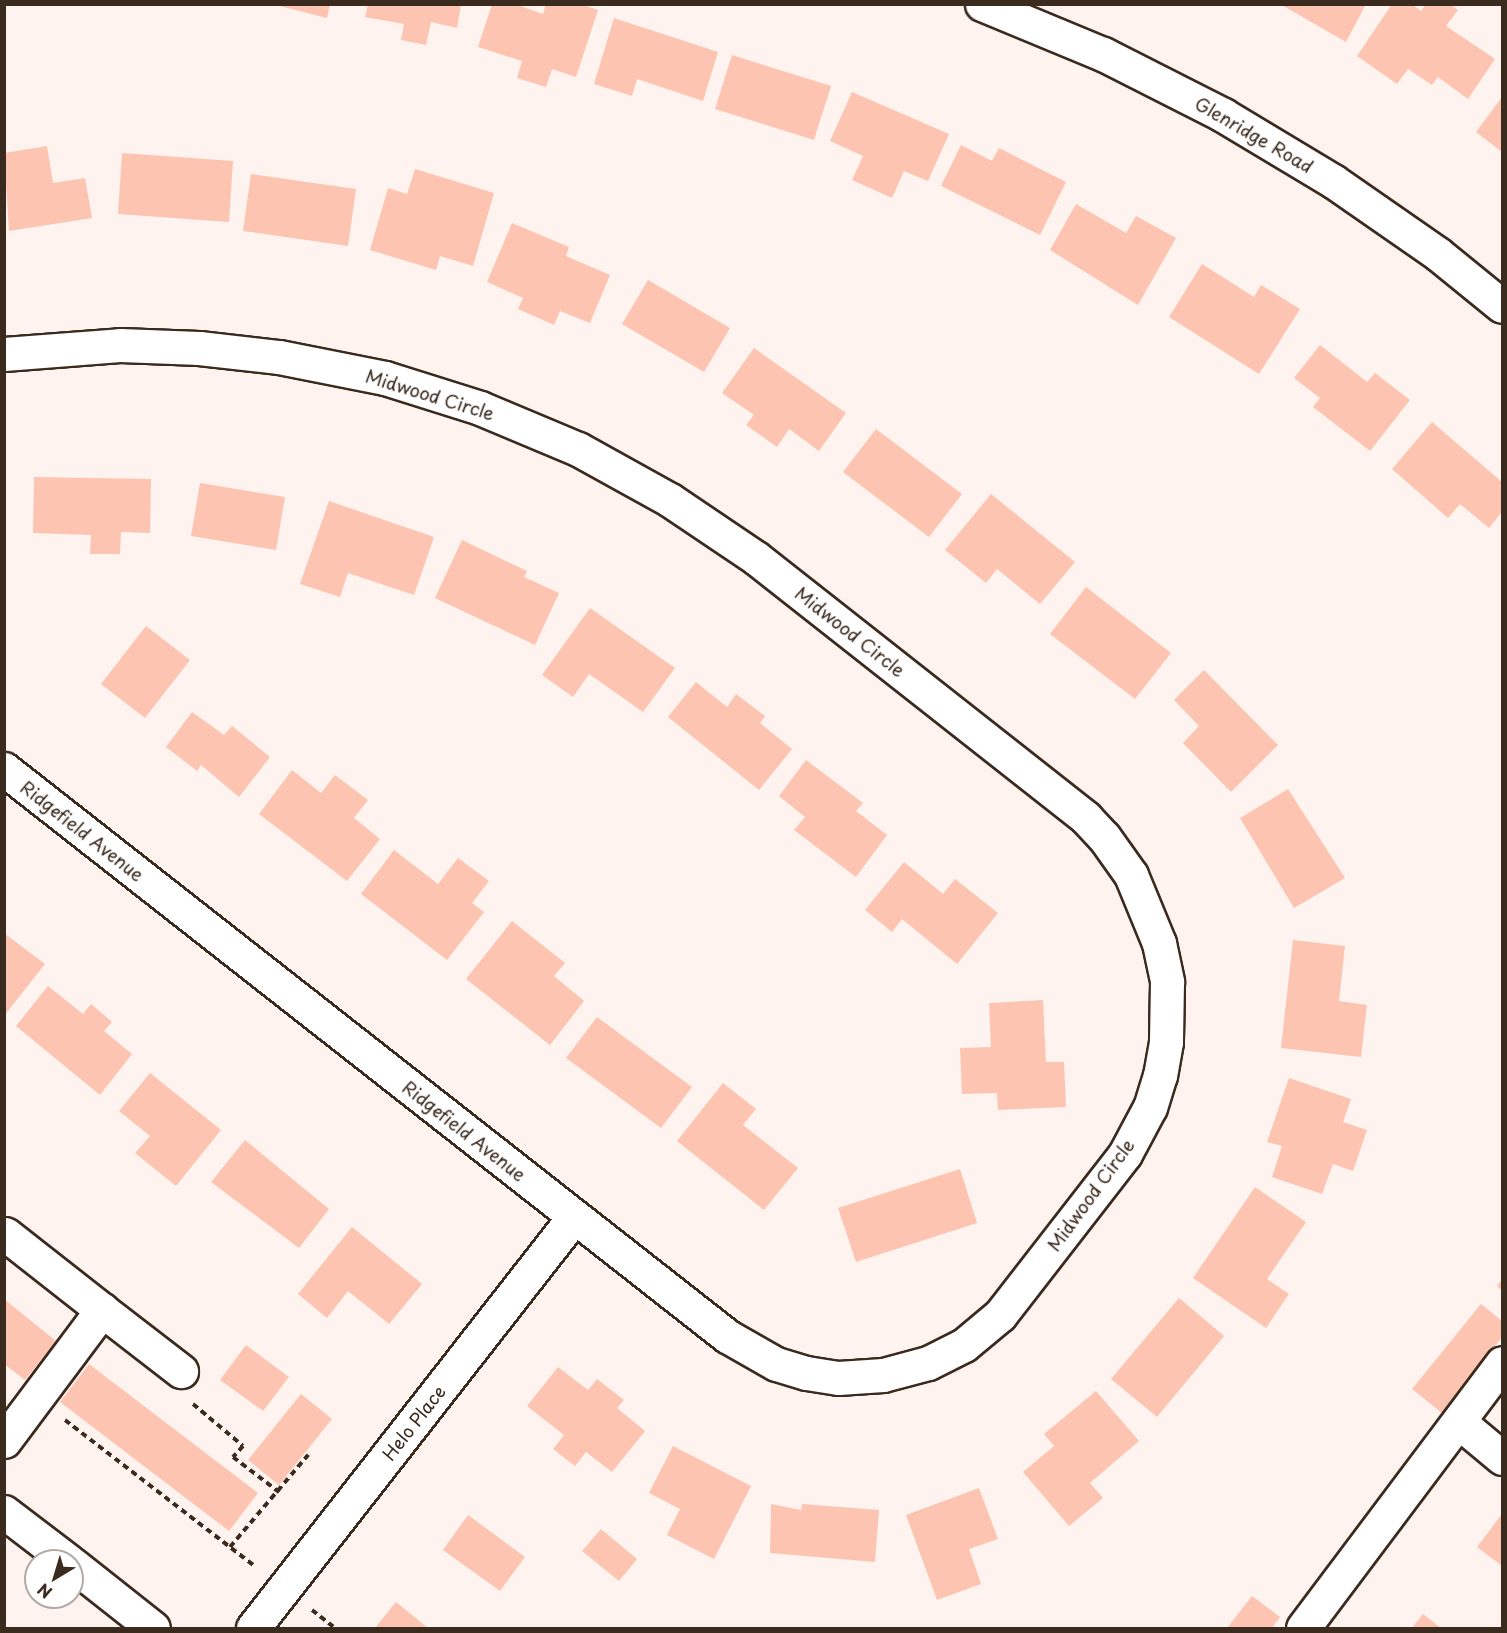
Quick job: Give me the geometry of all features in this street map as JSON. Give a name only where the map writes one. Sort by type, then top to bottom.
[{"type":"street","name":"Glenridge Road","points":[[994,6],[1103,54],[1223,115],[1333,181],[1438,254],[1503,306]]},
{"type":"street","name":"Midwood Circle","points":[[4,354],[120,345],[199,348],[279,357],[417,388],[480,408],[578,449],[670,500],[756,558],[1092,824],[1131,875],[1159,943],[1167,982],[1166,1042],[1160,1075],[1150,1107],[1125,1154],[1000,1315],[964,1345]]},
{"type":"street","name":"Ridgefield Avenue","points":[[4,769],[727,1336],[777,1364],[838,1378],[883,1375],[928,1363],[964,1345]]},
{"type":"street","name":"Helo Place","points":[[253,1629],[574,1218]]},
{"type":"street","points":[[5,1234],[181,1371]]},
{"type":"street","points":[[4,1441],[102,1310]]},
{"type":"street","points":[[1303,1629],[1503,1363]]},
{"type":"street","points":[[1459,1422],[1503,1458]]},
{"type":"street","points":[[4,1512],[52,1549]]},
{"type":"street","points":[[84,1574],[153,1629]]},
{"type":"path","points":[[181,1371],[171,1386],[243,1446],[233,1457],[279,1492]]},
{"type":"path","points":[[37,1398],[335,1629]]},
{"type":"path","points":[[230,1547],[279,1492],[308,1455]]},
{"type":"building","points":[[272,4],[330,4],[327,18]]},
{"type":"building","points":[[368,4],[461,4],[457,28],[431,22],[426,45],[401,40],[404,24],[365,17]]},
{"type":"building","points":[[492,4],[515,4],[543,14],[546,4],[581,4],[598,10],[576,77],[552,69],[546,87],[517,78],[522,61],[478,47]]},
{"type":"building","points":[[1280,4],[1366,4],[1346,42]]},
{"type":"building","points":[[1392,4],[1412,4],[1421,11],[1426,4],[1450,4],[1458,10],[1446,26],[1495,59],[1468,99],[1438,77],[1432,85],[1408,69],[1397,84],[1357,56]]},
{"type":"building","points":[[614,18],[718,52],[703,101],[637,79],[632,96],[594,84]]},
{"type":"building","points":[[732,55],[831,86],[814,140],[715,109]]},
{"type":"building","points":[[852,92],[949,134],[928,181],[904,171],[892,198],[852,180],[863,156],[830,141]]},
{"type":"building","points":[[1502,97],[1502,152],[1476,132]]},
{"type":"building","points":[[961,145],[992,161],[999,148],[1066,182],[1040,235],[941,186]]},
{"type":"building","points":[[47,146],[53,183],[85,178],[92,218],[9,231],[4,153]]},
{"type":"building","points":[[122,153],[233,161],[229,222],[118,214]]},
{"type":"building","points":[[415,169],[494,193],[473,266],[440,256],[436,270],[370,250],[388,188],[407,194]]},
{"type":"building","points":[[251,174],[356,189],[348,246],[243,231]]},
{"type":"building","points":[[1076,204],[1126,233],[1136,216],[1176,238],[1138,305],[1050,250]]},
{"type":"building","points":[[512,223],[569,247],[566,256],[610,275],[590,323],[560,311],[554,325],[518,309],[523,298],[487,282]]},
{"type":"building","points":[[1202,264],[1254,297],[1261,285],[1300,309],[1259,374],[1169,317]]},
{"type":"building","points":[[648,280],[730,328],[704,372],[622,324]]},
{"type":"building","points":[[1320,345],[1367,382],[1375,373],[1410,400],[1370,451],[1313,407],[1320,398],[1294,378]]},
{"type":"building","points":[[754,348],[846,413],[819,451],[789,429],[777,447],[746,425],[754,415],[722,393]]},
{"type":"building","points":[[1432,422],[1502,482],[1502,512],[1489,528],[1460,504],[1448,518],[1392,469]]},
{"type":"building","points":[[876,429],[962,494],[929,537],[843,472]]},
{"type":"building","points":[[34,477],[151,479],[150,533],[121,532],[120,554],[90,554],[91,535],[33,533]]},
{"type":"building","points":[[200,483],[285,497],[276,550],[191,536]]},
{"type":"building","points":[[991,494],[1075,562],[1040,604],[997,569],[986,583],[945,550]]},
{"type":"building","points":[[329,501],[434,537],[414,595],[348,573],[340,597],[300,584]]},
{"type":"building","points":[[462,540],[527,571],[524,577],[559,593],[535,645],[435,598]]},
{"type":"building","points":[[1086,587],[1171,653],[1135,699],[1050,634]]},
{"type":"building","points":[[590,608],[675,668],[643,712],[589,674],[573,697],[542,675]]},
{"type":"building","points":[[146,626],[190,660],[145,718],[101,684]]},
{"type":"building","points":[[1204,670],[1278,745],[1231,792],[1183,743],[1199,726],[1174,700]]},
{"type":"building","points":[[696,682],[727,707],[736,694],[765,716],[760,723],[792,749],[759,790],[668,717]]},
{"type":"building","points":[[192,712],[224,735],[232,726],[270,757],[239,797],[201,765],[197,771],[166,747]]},
{"type":"building","points":[[806,760],[863,803],[856,811],[887,835],[856,877],[794,830],[805,817],[779,796]]},
{"type":"building","points":[[292,770],[321,793],[335,775],[368,800],[354,818],[380,839],[347,881],[259,814]]},
{"type":"building","points":[[1288,789],[1345,878],[1294,908],[1240,818]]},
{"type":"building","points":[[394,850],[438,884],[458,858],[489,881],[472,903],[484,912],[447,960],[361,894]]},
{"type":"building","points":[[904,862],[943,894],[955,879],[998,913],[957,964],[902,919],[892,932],[865,910]]},
{"type":"building","points":[[512,921],[565,963],[554,976],[584,1001],[550,1045],[466,979]]},
{"type":"building","points":[[4,933],[45,964],[4,1016]]},
{"type":"building","points":[[1293,940],[1345,946],[1339,1001],[1367,1005],[1361,1057],[1281,1048]]},
{"type":"building","points":[[48,986],[83,1014],[91,1004],[112,1022],[104,1031],[132,1054],[100,1095],[16,1026]]},
{"type":"building","points":[[1043,1000],[1046,1062],[1064,1062],[1066,1107],[998,1110],[997,1093],[962,1094],[960,1048],[991,1047],[989,1003]]},
{"type":"building","points":[[597,1017],[692,1087],[661,1128],[566,1058]]},
{"type":"building","points":[[150,1073],[221,1130],[176,1186],[135,1153],[150,1136],[119,1111]]},
{"type":"building","points":[[1289,1078],[1351,1099],[1343,1122],[1367,1130],[1353,1171],[1333,1164],[1322,1194],[1272,1177],[1282,1146],[1267,1142]]},
{"type":"building","points":[[723,1083],[756,1109],[743,1125],[798,1168],[764,1210],[677,1141]]},
{"type":"building","points":[[245,1140],[329,1209],[299,1248],[211,1182]]},
{"type":"building","points":[[960,1169],[977,1223],[856,1262],[838,1208]]},
{"type":"building","points":[[1255,1187],[1306,1222],[1267,1279],[1289,1294],[1266,1328],[1193,1278]]},
{"type":"building","points":[[352,1227],[422,1284],[389,1324],[348,1291],[327,1318],[298,1294]]},
{"type":"building","points":[[1502,1279],[1502,1291],[1497,1286]]},
{"type":"building","points":[[1179,1298],[1224,1336],[1157,1417],[1111,1379]]},
{"type":"building","points":[[4,1299],[56,1341],[25,1380],[4,1364]]},
{"type":"building","points":[[1481,1304],[1502,1321],[1502,1337],[1442,1413],[1412,1389]]},
{"type":"building","points":[[246,1345],[289,1377],[263,1411],[220,1380]]},
{"type":"building","points":[[89,1364],[258,1493],[229,1531],[60,1402]]},
{"type":"building","points":[[558,1367],[588,1390],[597,1379],[624,1400],[617,1408],[645,1431],[612,1472],[586,1452],[575,1466],[553,1449],[564,1435],[527,1406]]},
{"type":"building","points":[[1096,1391],[1139,1441],[1090,1483],[1103,1498],[1069,1526],[1023,1472],[1054,1446],[1044,1434]]},
{"type":"building","points":[[301,1394],[332,1419],[279,1485],[248,1460]]},
{"type":"building","points":[[673,1446],[751,1486],[714,1559],[667,1535],[680,1509],[649,1493]]},
{"type":"building","points":[[979,1488],[998,1539],[969,1549],[981,1584],[937,1600],[906,1515]]},
{"type":"building","points":[[771,1504],[801,1510],[802,1504],[879,1510],[875,1562],[770,1553]]},
{"type":"building","points":[[1502,1514],[1502,1566],[1477,1547]]},
{"type":"building","points":[[468,1515],[525,1557],[500,1591],[443,1550]]},
{"type":"building","points":[[601,1529],[637,1559],[619,1581],[582,1551]]},
{"type":"building","points":[[1252,1596],[1280,1617],[1272,1628],[1227,1628]]},
{"type":"building","points":[[396,1602],[428,1628],[375,1628]]},
{"type":"building","points":[[1423,1614],[1441,1628],[1412,1628]]}]
